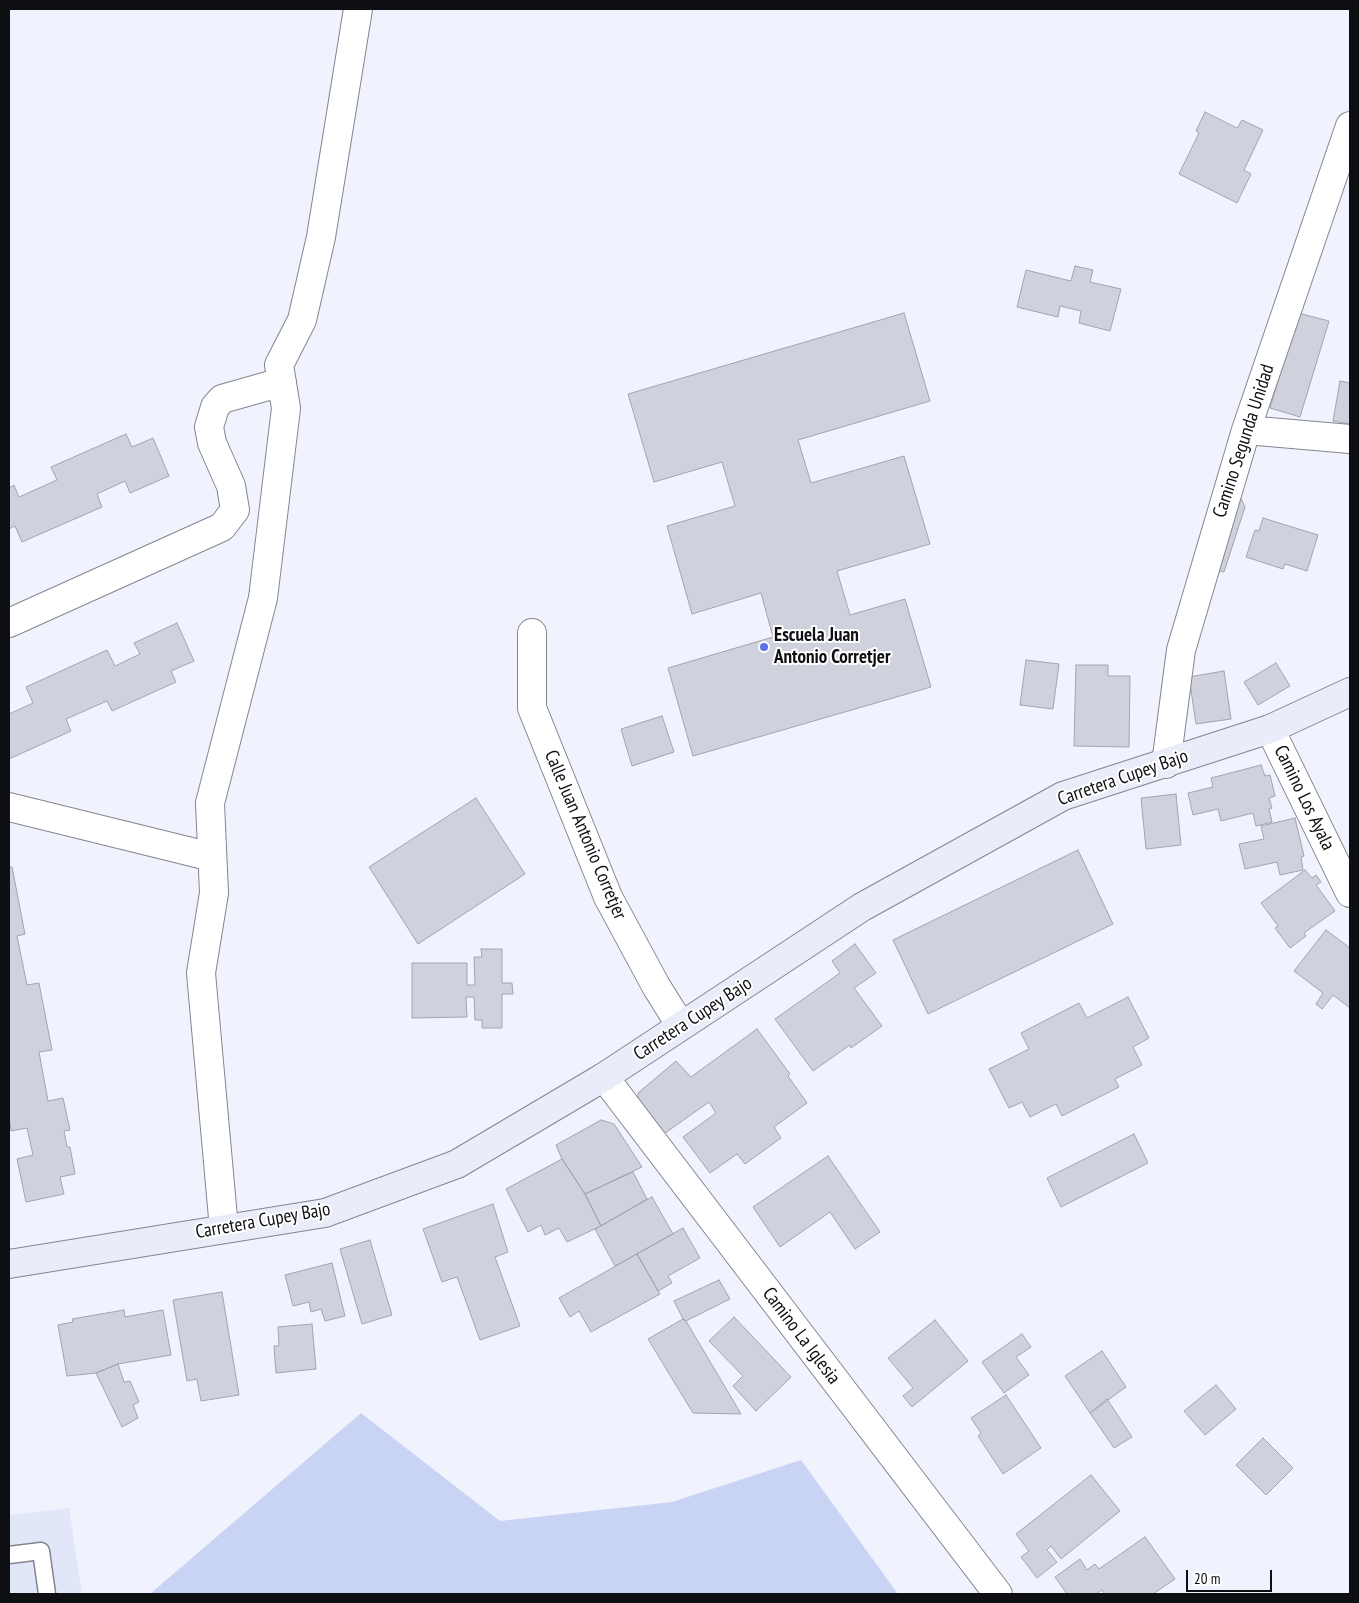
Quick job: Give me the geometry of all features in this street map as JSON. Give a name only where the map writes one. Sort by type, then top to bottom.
[{"type":"street","points":[[224,1229],[201,973],[214,893],[210,803],[263,598],[286,408],[279,365],[302,320],[321,236],[358,9]]},
{"type":"street","name":"Camino Segunda Unidad","points":[[1166,764],[1181,650],[1246,430],[1350,126]]},
{"type":"street","points":[[9,623],[222,527],[235,510],[231,486],[212,443],[209,427],[215,407],[222,399],[282,382]]},
{"type":"street","points":[[1246,430],[1350,439]]},
{"type":"street","name":"Calle Juan Antonio Corretjer","points":[[532,632],[532,708],[608,897],[656,986],[681,1026]]},
{"type":"street","name":"Carretera Cupey Bajo","points":[[9,1264],[325,1213],[457,1164],[604,1077],[862,907],[1063,796],[1270,729],[1350,692]]},
{"type":"street","name":"Camino Los Ayala","points":[[1270,729],[1350,893]]},
{"type":"street","points":[[9,807],[212,857]]},
{"type":"street","name":"Camino La Iglesia","points":[[604,1077],[998,1594]]},
{"type":"lane","points":[[9,1555],[41,1551],[47,1594]]},
{"type":"shaded area","points":[[361,1413],[500,1521],[672,1502],[801,1460],[898,1594],[150,1594]]},
{"type":"shaded area","points":[[69,1508],[82,1594],[9,1594],[9,1515]]},
{"type":"building","points":[[1205,112],[1237,128],[1242,120],[1263,130],[1244,170],[1251,174],[1237,203],[1179,174],[1199,133],[1196,131]]},
{"type":"building","points":[[1075,266],[1093,270],[1090,282],[1121,289],[1110,331],[1079,323],[1081,311],[1060,306],[1058,317],[1017,307],[1026,270],[1071,281]]},
{"type":"building","points":[[904,313],[930,401],[798,440],[811,483],[904,456],[930,544],[837,571],[850,615],[905,599],[931,687],[693,756],[668,668],[773,637],[761,593],[692,614],[667,526],[735,506],[722,462],[654,482],[628,394]]},
{"type":"building","points":[[1298,313],[1329,321],[1300,417],[1270,408]]},
{"type":"building","points":[[1340,381],[1350,383],[1350,424],[1333,421]]},
{"type":"building","points":[[126,434],[132,447],[153,438],[169,476],[130,493],[125,481],[97,494],[102,507],[22,542],[15,526],[9,529],[9,488],[14,485],[19,497],[57,480],[51,467]]},
{"type":"building","points":[[1239,494],[1245,507],[1224,572],[1208,568]]},
{"type":"building","points":[[1263,518],[1318,535],[1307,571],[1285,564],[1283,569],[1246,557],[1255,530],[1259,531]]},
{"type":"building","points":[[177,623],[194,661],[171,671],[176,682],[112,711],[107,701],[66,719],[71,731],[9,759],[9,714],[33,703],[26,687],[107,650],[115,666],[140,654],[134,643]]},
{"type":"building","points":[[1026,660],[1059,664],[1053,709],[1020,705]]},
{"type":"building","points":[[1276,663],[1290,686],[1258,705],[1244,682]]},
{"type":"building","points":[[1076,665],[1108,665],[1108,676],[1130,676],[1129,747],[1074,746]]},
{"type":"building","points":[[1224,671],[1231,719],[1196,724],[1189,677]]},
{"type":"building","points":[[662,716],[674,752],[632,766],[621,729]]},
{"type":"building","points":[[1261,765],[1265,776],[1270,775],[1275,796],[1269,798],[1272,808],[1269,809],[1272,822],[1256,826],[1253,813],[1221,821],[1218,809],[1193,815],[1188,793],[1213,787],[1211,778]]},
{"type":"building","points":[[1176,794],[1181,845],[1146,849],[1141,798]]},
{"type":"building","points":[[476,798],[525,874],[418,944],[369,867]]},
{"type":"building","points":[[1295,818],[1304,856],[1301,857],[1303,870],[1280,875],[1277,862],[1245,869],[1239,844],[1264,839],[1261,826]]},
{"type":"building","points":[[1078,850],[1113,924],[928,1014],[893,940]]},
{"type":"building","points":[[9,867],[12,867],[25,934],[17,936],[27,985],[39,983],[52,1050],[39,1052],[48,1101],[63,1098],[70,1130],[64,1131],[67,1147],[70,1147],[75,1174],[60,1177],[64,1194],[26,1202],[17,1159],[33,1155],[27,1128],[11,1131],[9,1117]]},
{"type":"building","points":[[1305,870],[1312,878],[1316,875],[1321,882],[1316,885],[1335,911],[1304,933],[1306,936],[1290,948],[1275,928],[1278,926],[1261,903]]},
{"type":"building","points":[[1326,930],[1350,948],[1350,1008],[1333,995],[1322,1009],[1316,1004],[1323,993],[1294,971]]},
{"type":"building","points":[[855,944],[876,973],[854,988],[882,1026],[851,1048],[850,1045],[813,1071],[775,1019],[840,973],[832,961]]},
{"type":"building","points":[[481,949],[502,949],[502,983],[512,983],[513,994],[502,994],[502,1028],[482,1028],[482,1020],[475,1020],[474,997],[466,997],[467,1017],[412,1018],[412,963],[467,963],[467,985],[475,985],[474,957],[482,957]]},
{"type":"building","points":[[1128,997],[1149,1038],[1133,1047],[1142,1065],[1115,1079],[1119,1087],[1062,1116],[1056,1104],[1030,1117],[1022,1102],[1009,1108],[989,1069],[1029,1049],[1021,1033],[1079,1003],[1087,1018]]},
{"type":"building","points":[[757,1029],[790,1074],[788,1076],[807,1103],[774,1127],[781,1138],[745,1164],[737,1154],[710,1173],[683,1137],[716,1113],[709,1102],[661,1136],[639,1108],[638,1093],[676,1061],[691,1077]]},
{"type":"building","points":[[601,1120],[614,1124],[642,1167],[585,1194],[562,1159],[556,1145]]},
{"type":"building","points":[[1134,1134],[1148,1163],[1061,1207],[1047,1178]]},
{"type":"building","points":[[828,1156],[880,1232],[855,1249],[830,1212],[780,1247],[753,1207]]},
{"type":"building","points":[[562,1159],[585,1194],[601,1226],[567,1242],[559,1228],[545,1235],[541,1225],[528,1232],[506,1189]]},
{"type":"building","points":[[633,1172],[647,1199],[601,1226],[585,1194]]},
{"type":"building","points":[[652,1197],[673,1234],[615,1266],[595,1229]]},
{"type":"building","points":[[493,1204],[508,1252],[495,1257],[520,1326],[480,1340],[457,1277],[442,1282],[423,1229]]},
{"type":"building","points":[[683,1228],[700,1258],[668,1276],[672,1283],[658,1291],[637,1254]]},
{"type":"building","points":[[370,1240],[392,1315],[362,1324],[340,1249]]},
{"type":"building","points":[[637,1254],[660,1294],[591,1332],[579,1311],[570,1317],[559,1298]]},
{"type":"building","points":[[332,1263],[345,1316],[325,1321],[321,1309],[311,1312],[309,1302],[293,1306],[285,1275]]},
{"type":"building","points":[[719,1280],[730,1299],[686,1321],[683,1319],[674,1301]]},
{"type":"building","points":[[222,1292],[239,1395],[201,1401],[197,1379],[187,1381],[173,1300]]},
{"type":"building","points":[[124,1310],[125,1317],[163,1310],[171,1355],[118,1364],[96,1373],[67,1376],[58,1325],[73,1322],[72,1319]]},
{"type":"building","points":[[734,1317],[791,1377],[756,1411],[733,1386],[743,1376],[709,1341]]},
{"type":"building","points":[[683,1319],[686,1321],[741,1414],[693,1413],[648,1339]]},
{"type":"building","points":[[935,1320],[968,1361],[912,1407],[903,1396],[913,1388],[888,1358]]},
{"type":"building","points":[[312,1324],[316,1369],[276,1373],[274,1346],[279,1346],[278,1327]]},
{"type":"building","points":[[1022,1334],[1031,1347],[1016,1357],[1029,1375],[1004,1393],[982,1362]]},
{"type":"building","points":[[1102,1351],[1126,1387],[1090,1413],[1065,1376]]},
{"type":"building","points":[[118,1364],[124,1382],[130,1381],[139,1402],[133,1405],[138,1418],[122,1427],[96,1373]]},
{"type":"building","points":[[1216,1385],[1236,1409],[1205,1435],[1184,1411]]},
{"type":"building","points":[[1006,1395],[1041,1448],[1003,1474],[978,1436],[981,1433],[971,1418]]},
{"type":"building","points":[[1107,1399],[1132,1437],[1114,1448],[1090,1413]]},
{"type":"building","points":[[1263,1438],[1293,1468],[1266,1495],[1236,1465]]},
{"type":"building","points":[[1091,1475],[1120,1511],[1061,1559],[1051,1546],[1047,1550],[1057,1562],[1037,1578],[1021,1557],[1029,1551],[1016,1534]]},
{"type":"building","points":[[1145,1537],[1175,1579],[1153,1594],[1105,1594],[1102,1590],[1096,1594],[1067,1594],[1055,1577],[1080,1559],[1087,1570],[1095,1564],[1099,1569]]},
{"type":"place","name":"Escuela Juan Antonio Corretjer","points":[[764,647]]}]
